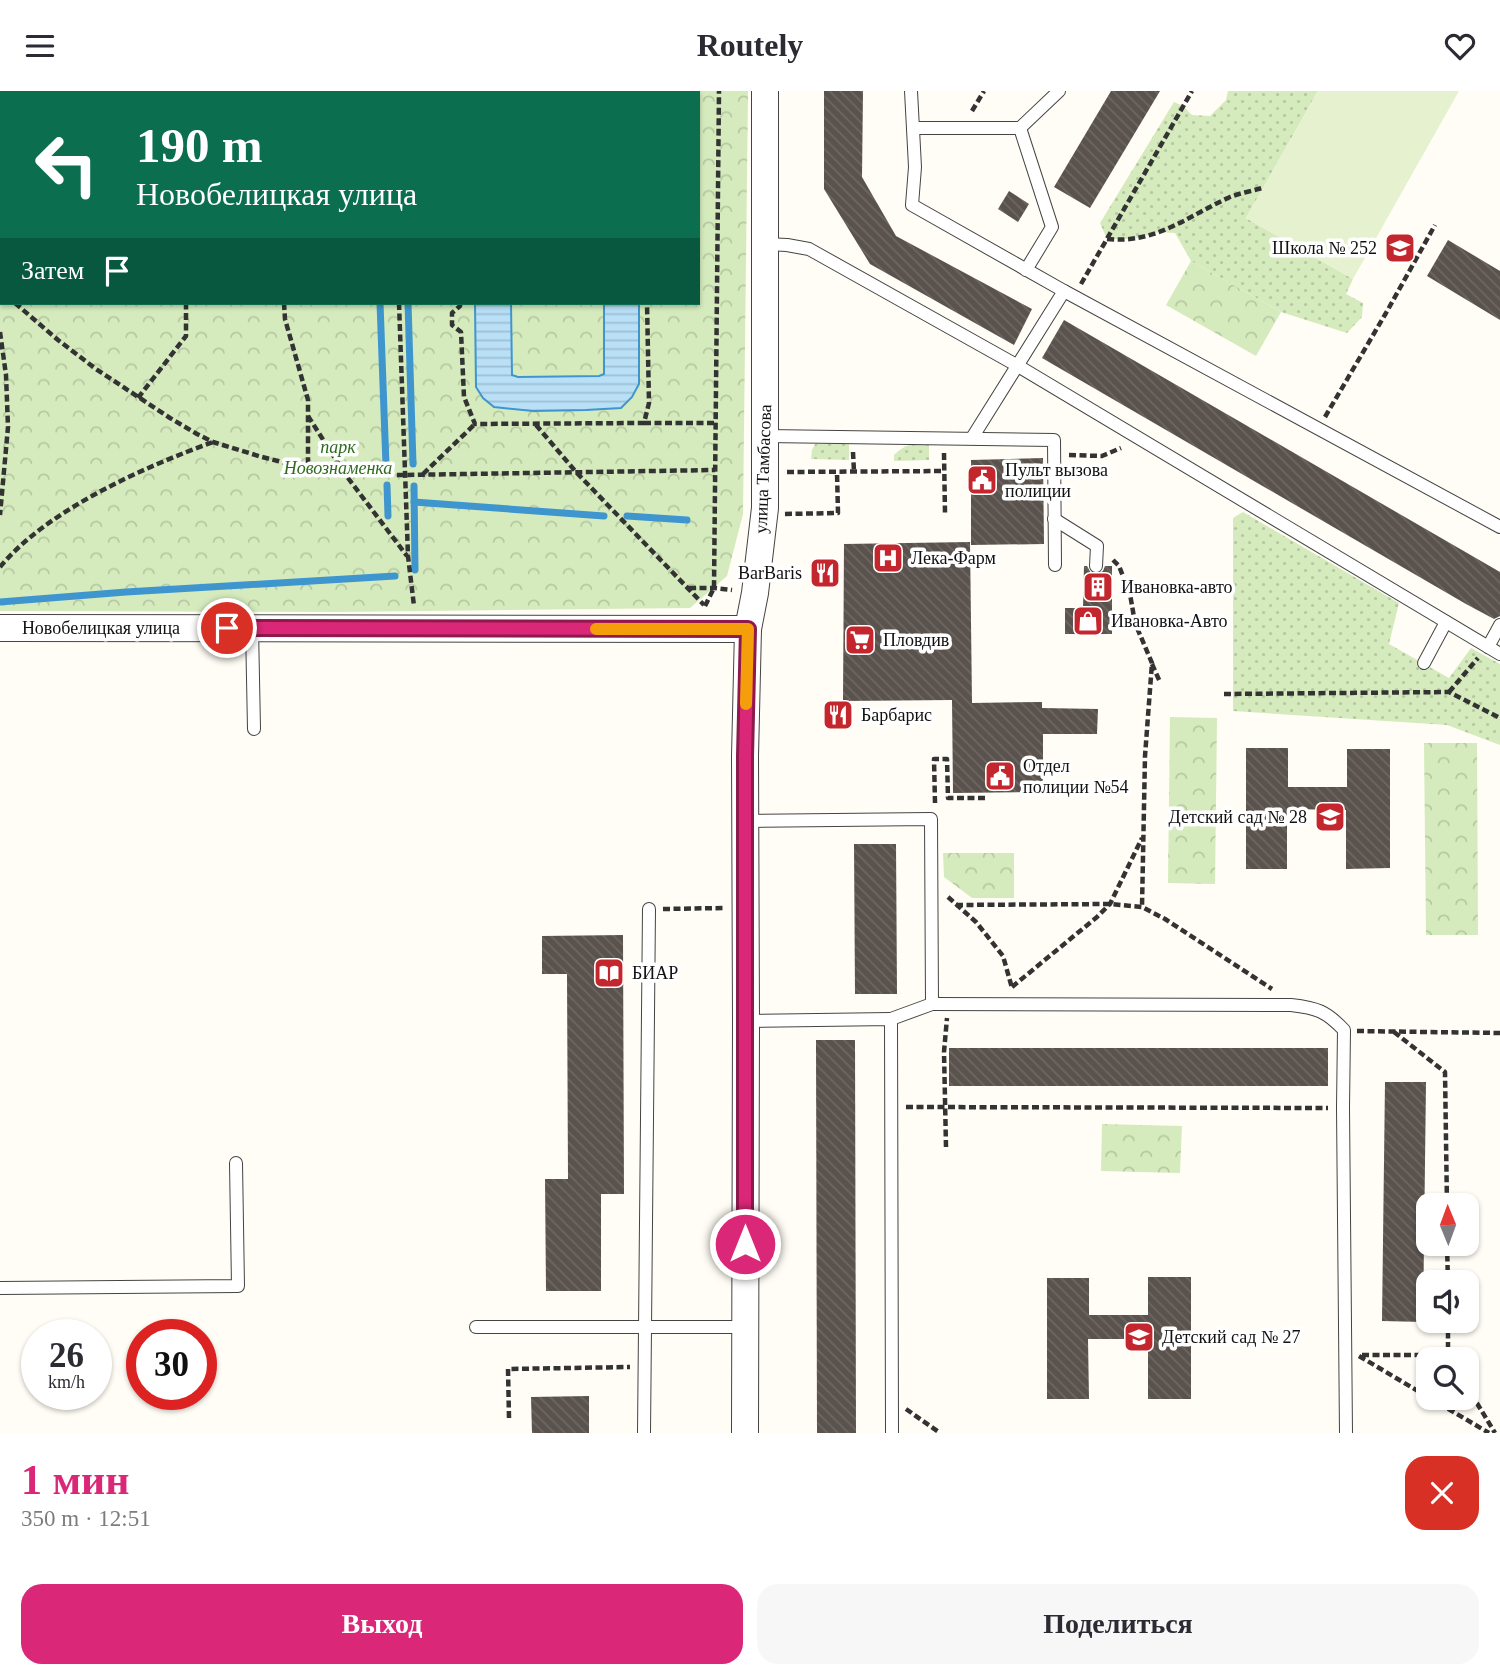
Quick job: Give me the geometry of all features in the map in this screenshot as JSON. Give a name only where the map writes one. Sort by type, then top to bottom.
[{"type":"street","name":"улица Тамбасова","points":[[745,1433],[746,662],[765,508],[765,91]]},
{"type":"street","name":"Новобелицкая улица","points":[[0,628],[748,629]]},
{"type":"lane","points":[[911,91],[915,167],[912,205],[1069,294],[1500,527]]},
{"type":"lane","points":[[913,128],[1020,128],[1059,91]]},
{"type":"lane","points":[[1020,128],[1052,227],[1026,270]]},
{"type":"lane","points":[[766,244],[809,249],[1018,366],[1500,654]]},
{"type":"lane","points":[[972,438],[1069,294]]},
{"type":"lane","points":[[765,436],[1054,440],[1055,565]]},
{"type":"lane","points":[[1054,519],[1097,546],[1097,566]]},
{"type":"lane","points":[[1424,663],[1446,622]]},
{"type":"lane","points":[[1488,647],[1500,625]]},
{"type":"lane","points":[[252,628],[254,729]]},
{"type":"lane","points":[[745,821],[931,819],[932,1004]]},
{"type":"lane","points":[[644,1433],[649,909]]},
{"type":"lane","points":[[746,1021],[891,1019],[932,1004],[1292,1005],[1312,1007],[1331,1017],[1344,1030],[1346,1433]]},
{"type":"lane","points":[[891,1019],[892,1433]]},
{"type":"lane","points":[[0,1288],[238,1286],[236,1163]]},
{"type":"lane","points":[[476,1327],[745,1327]]},
{"type":"path","points":[[714,588],[719,91]]},
{"type":"path","points":[[1069,294],[1107,239],[1192,91]]},
{"type":"path","points":[[1107,239],[1124,241],[1143,238],[1233,196],[1262,188]]},
{"type":"path","points":[[1318,430],[1434,225]]},
{"type":"path","points":[[17,305],[58,340],[170,418],[213,442],[308,469],[345,474],[404,475],[715,470]]},
{"type":"path","points":[[138,398],[186,336],[186,305]]},
{"type":"path","points":[[284,305],[285,319],[308,400],[308,469]]},
{"type":"path","points":[[399,305],[404,475],[413,601]]},
{"type":"path","points":[[460,305],[452,313],[452,325],[461,332],[464,397],[475,424]]},
{"type":"path","points":[[644,422],[649,403],[646,305]]},
{"type":"path","points":[[0,332],[6,375],[8,427],[0,516]]},
{"type":"path","points":[[308,416],[345,474],[408,556]]},
{"type":"path","points":[[423,474],[475,424],[715,423]]},
{"type":"path","points":[[535,424],[576,472],[705,606]]},
{"type":"path","points":[[943,438],[945,513]]},
{"type":"path","points":[[1054,455],[1102,456],[1142,439]]},
{"type":"path","points":[[0,567],[32,538],[79,503],[178,454],[213,442]]},
{"type":"path","points":[[786,472],[944,471]]},
{"type":"path","points":[[784,514],[838,513],[837,472]]},
{"type":"path","points":[[1097,546],[1119,566],[1130,594],[1135,623],[1160,682]]},
{"type":"path","points":[[688,588],[741,591]]},
{"type":"path","points":[[1449,692],[1488,647]]},
{"type":"path","points":[[1142,907],[1145,756],[1152,663]]},
{"type":"path","points":[[1224,694],[1449,692],[1500,718]]},
{"type":"path","points":[[935,808],[934,759],[947,759],[948,798],[987,798]]},
{"type":"path","points":[[1012,987],[1111,904],[1144,835]]},
{"type":"path","points":[[931,883],[976,922],[1003,956],[1017,1004]]},
{"type":"path","points":[[956,905],[1111,904],[1142,907],[1265,983],[1292,1005]]},
{"type":"path","points":[[649,909],[727,908]]},
{"type":"path","points":[[946,1147],[944,1052],[948,1004]]},
{"type":"path","points":[[1344,1030],[1500,1033]]},
{"type":"path","points":[[1394,1032],[1445,1072],[1447,1193]]},
{"type":"path","points":[[891,1107],[1343,1108]]},
{"type":"path","points":[[1416,1356],[1357,1355],[1416,1390]]},
{"type":"path","points":[[509,1418],[508,1369],[645,1367]]},
{"type":"path","points":[[891,1399],[940,1433]]},
{"type":"path","points":[[1479,1407],[1495,1433]]},
{"type":"path","points":[[1450,1410],[1489,1433]]},
{"type":"green space","name":"парк Новознаменка","points":[[700,91],[748,91],[743,514],[727,576],[690,608],[339,612],[0,611],[0,305],[700,305]]},
{"type":"green space","points":[[1228,91],[1318,91],[1246,218],[1353,279],[1346,294],[1363,303],[1362,317],[1347,333],[1281,312],[1191,261],[1175,233],[1159,232],[1133,239],[1107,239],[1100,223],[1174,102],[1192,115],[1210,116],[1226,100]]},
{"type":"green space","points":[[1318,91],[1459,91],[1353,279],[1246,218]]},
{"type":"green space","points":[[1191,261],[1281,312],[1256,356],[1166,305]]},
{"type":"green space","points":[[929,442],[929,460],[894,461],[894,455],[906,446]]},
{"type":"green space","points":[[815,444],[849,444],[849,460],[811,459]]},
{"type":"green space","points":[[1243,512],[1399,603],[1389,644],[1449,678],[1471,648],[1500,664],[1500,745],[1447,725],[1233,711],[1233,518]]},
{"type":"green space","points":[[1170,717],[1217,718],[1215,884],[1168,883]]},
{"type":"green space","points":[[1424,743],[1477,743],[1478,935],[1426,935]]},
{"type":"green space","points":[[943,853],[1014,853],[1014,898],[972,898],[944,877]]},
{"type":"green space","points":[[1102,1124],[1182,1126],[1180,1173],[1101,1171]]},
{"type":"water","points":[[475,305],[511,305],[512,375],[518,377],[604,374],[604,305],[639,305],[639,384],[632,397],[621,408],[533,411],[494,407],[483,398],[476,387]]},
{"type":"building","points":[[824,91],[863,91],[862,177],[896,236],[1032,309],[1014,345],[870,264],[824,189]]},
{"type":"building","points":[[1111,91],[1160,91],[1090,208],[1054,187]]},
{"type":"building","points":[[1009,191],[1029,204],[1018,222],[998,209]]},
{"type":"building","points":[[1448,240],[1500,271],[1500,320],[1427,276]]},
{"type":"building","points":[[1064,320],[1500,572],[1500,616],[1494,619],[1466,604],[1042,358]]},
{"type":"building","points":[[1043,458],[1044,544],[971,545],[971,460]]},
{"type":"building","points":[[970,542],[972,703],[1042,702],[1042,708],[1098,709],[1097,734],[1043,734],[1043,792],[953,793],[952,700],[843,701],[844,544]]},
{"type":"building","points":[[1084,566],[1096,575],[1103,571],[1105,566],[1112,566],[1112,634],[1065,634],[1065,608],[1083,608]]},
{"type":"building","points":[[1246,748],[1288,748],[1288,787],[1347,787],[1347,749],[1390,749],[1390,868],[1346,869],[1346,810],[1287,809],[1287,869],[1246,869]]},
{"type":"building","points":[[854,844],[896,844],[897,994],[855,994]]},
{"type":"building","points":[[623,935],[624,1194],[601,1194],[601,1291],[546,1291],[545,1179],[568,1179],[567,974],[542,974],[542,936]]},
{"type":"building","points":[[816,1040],[855,1040],[856,1433],[817,1433]]},
{"type":"building","points":[[949,1048],[1328,1048],[1328,1086],[949,1086]]},
{"type":"building","points":[[1385,1082],[1426,1082],[1425,1193],[1416,1193],[1416,1257],[1424,1257],[1424,1270],[1416,1270],[1416,1322],[1382,1321]]},
{"type":"building","points":[[1148,1277],[1191,1277],[1191,1399],[1148,1399],[1148,1339],[1088,1339],[1089,1399],[1047,1399],[1047,1278],[1089,1278],[1089,1315],[1148,1315]]},
{"type":"building","points":[[589,1396],[589,1433],[532,1433],[531,1397]]},
{"type":"waterway","points":[[380,305],[386,465]]},
{"type":"waterway","points":[[408,305],[413,464]]},
{"type":"waterway","points":[[387,485],[388,516]]},
{"type":"waterway","points":[[414,486],[415,570]]},
{"type":"waterway","points":[[414,502],[604,516]]},
{"type":"waterway","points":[[627,516],[687,520]]},
{"type":"waterway","points":[[0,602],[395,576]]},
{"type":"slow traffic","points":[[596,629],[748,629],[746,704]]},
{"type":"place","name":"Школа № 252","points":[[1400,248]]},
{"type":"place","name":"Пульт вызова полиции","points":[[982,480]]},
{"type":"place","name":"Лека-Фарм","points":[[888,558]]},
{"type":"place","name":"BarBaris","points":[[825,573]]},
{"type":"place","name":"Ивановка-авто","points":[[1098,587]]},
{"type":"place","name":"Ивановка-Авто","points":[[1088,621]]},
{"type":"place","name":"Пловдив","points":[[860,640]]},
{"type":"place","name":"Барбарис","points":[[838,715]]},
{"type":"place","name":"Отдел полиции №54","points":[[1000,776]]},
{"type":"place","name":"Детский сад № 28","points":[[1330,817]]},
{"type":"place","name":"БИАР","points":[[609,973]]},
{"type":"place","name":"Детский сад № 27","points":[[1139,1337]]},
{"type":"route","points":[[227,628],[748,629],[745,756],[745,1244]]}]
